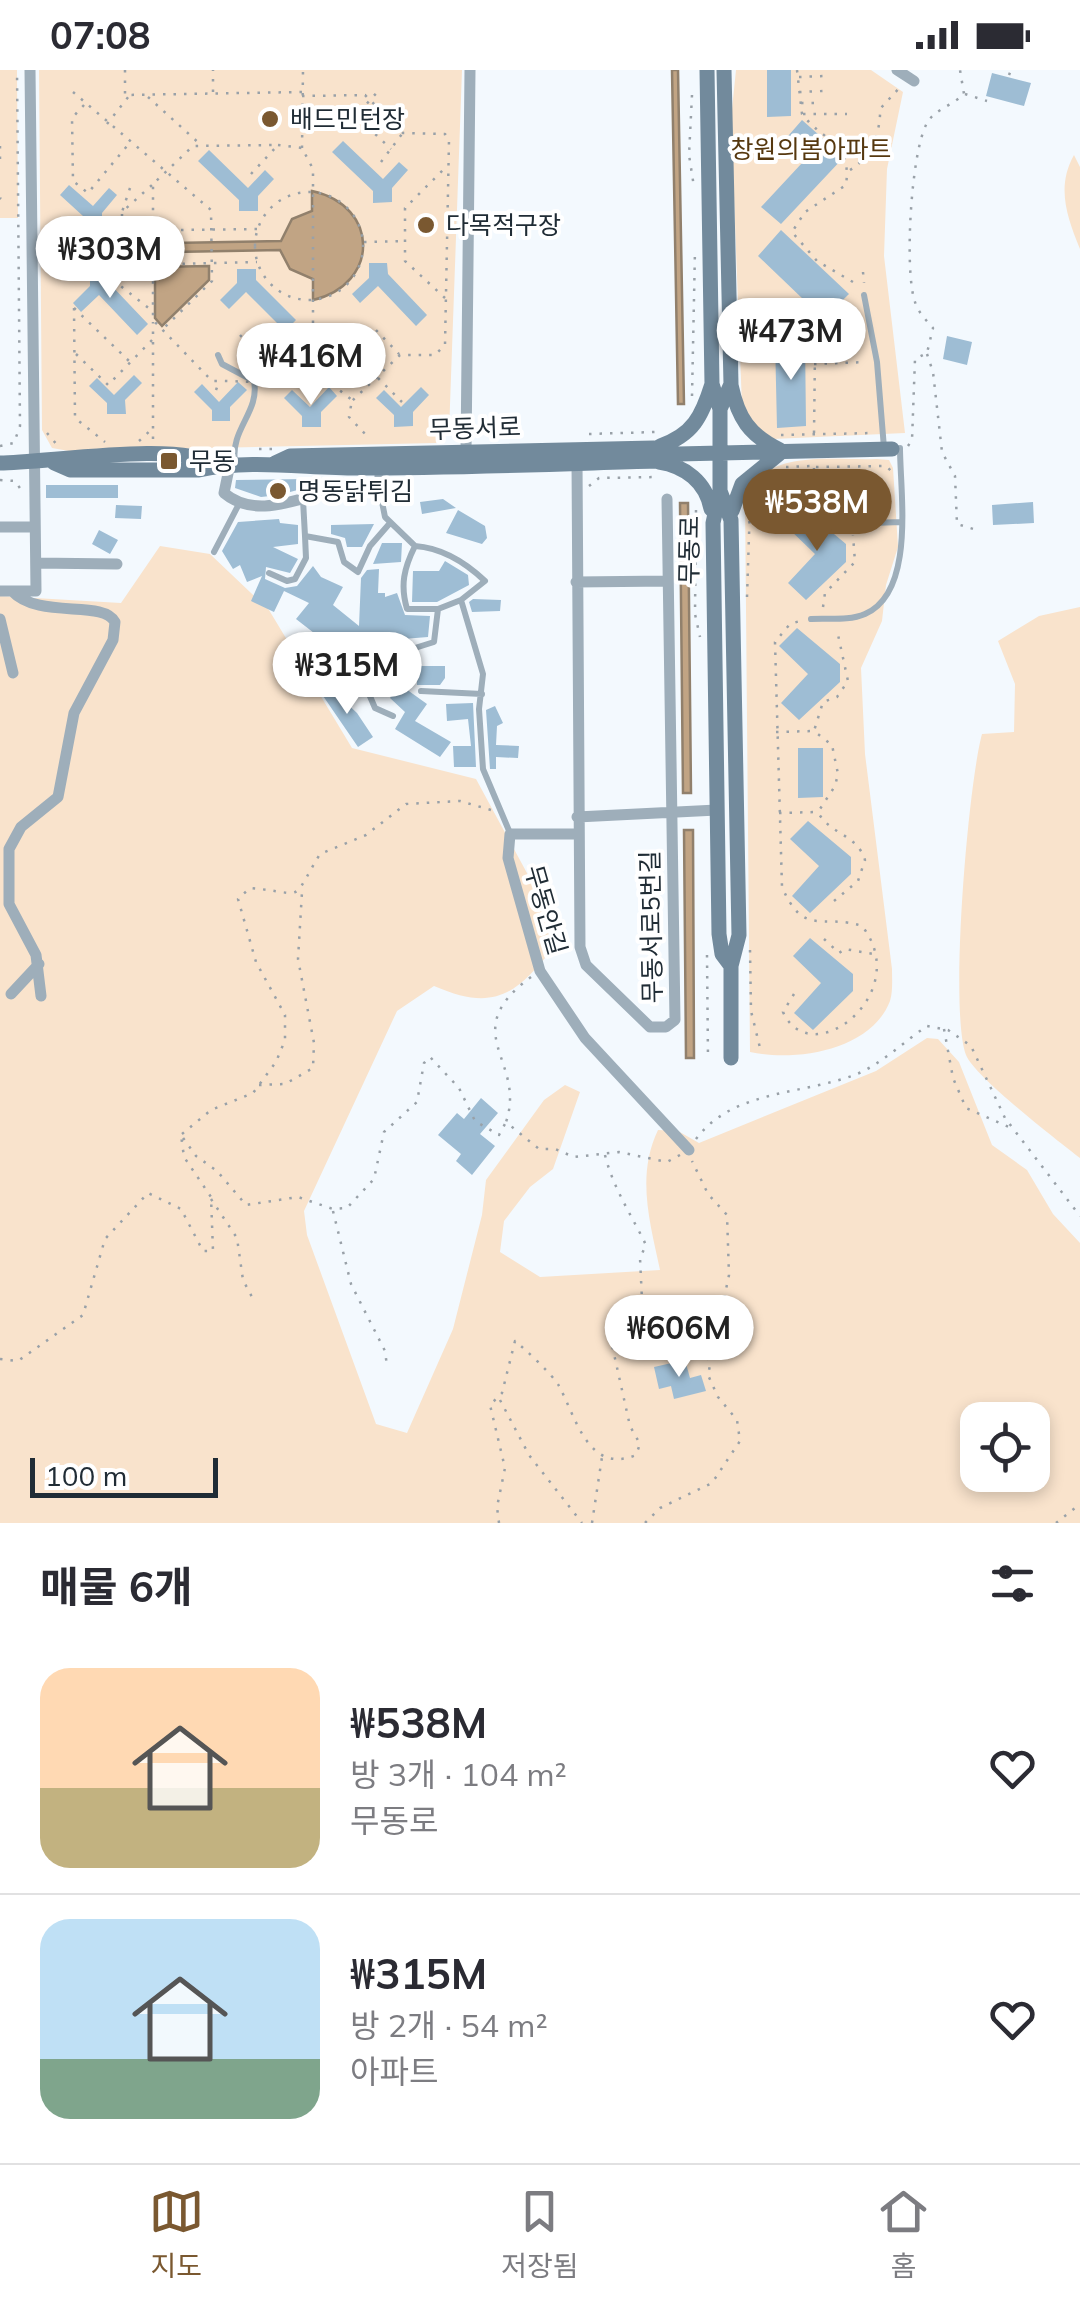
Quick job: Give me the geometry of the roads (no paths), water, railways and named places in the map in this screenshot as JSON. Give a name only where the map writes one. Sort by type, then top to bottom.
[{"type":"main road","points":[[707,70],[712,384],[720,409],[720,491]]},
{"type":"main road","points":[[724,70],[730,384],[737,413],[746,427],[783,459]]},
{"type":"main road","points":[[656,447],[688,434],[699,420],[712,384]]},
{"type":"main road","points":[[720,409],[730,384]]},
{"type":"main road","name":"무동서로","points":[[276,456],[290,469],[380,468],[577,457],[656,447]]},
{"type":"main road","points":[[656,447],[678,454],[783,459]]},
{"type":"main road","points":[[656,447],[696,479],[708,494],[713,523]]},
{"type":"main road","points":[[731,520],[734,496],[763,463],[892,448]]},
{"type":"main road","name":"무동서로","points":[[0,463],[54,463],[64,469],[88,470],[199,470],[276,456],[577,457]]},
{"type":"main road","name":"무동로","points":[[720,491],[713,523],[719,934],[722,954],[731,966]]},
{"type":"main road","name":"무동로","points":[[720,491],[731,520],[739,935],[731,966],[731,1058]]},
{"type":"street","points":[[6,591],[36,591],[30,70]]},
{"type":"street","points":[[466,454],[470,70]]},
{"type":"street","points":[[897,70],[911,79]]},
{"type":"street","name":"무동서로5번길","points":[[577,457],[577,834],[582,956],[642,1024],[666,1027],[675,1020],[667,500]]},
{"type":"street","points":[[227,464],[224,492],[240,501],[270,505],[366,486],[380,492],[380,468]]},
{"type":"street","points":[[0,527],[35,526]]},
{"type":"street","points":[[36,563],[117,564]]},
{"type":"street","points":[[576,582],[668,580]]},
{"type":"street","points":[[6,591],[38,608],[103,612],[115,622],[113,640],[74,713],[58,797],[22,826],[9,849],[9,904],[39,964],[41,996]]},
{"type":"street","points":[[0,619],[13,673]]},
{"type":"street","points":[[577,817],[717,810]]},
{"type":"street","points":[[510,834],[577,834]]},
{"type":"street","name":"무동안길","points":[[510,834],[508,858],[540,970],[585,1038],[688,1150]]},
{"type":"street","points":[[12,994],[39,964]]},
{"type":"lane","points":[[32,248],[72,247]]},
{"type":"lane","points":[[811,619],[863,615],[886,593],[901,558],[892,448],[864,295]]},
{"type":"lane","points":[[218,355],[222,364],[256,380],[254,403],[234,439],[227,464]]},
{"type":"lane","points":[[380,492],[380,504],[390,523],[409,536],[415,546]]},
{"type":"lane","points":[[269,573],[287,580],[295,578],[306,558],[303,498]]},
{"type":"lane","points":[[214,552],[240,501]]},
{"type":"lane","points":[[841,524],[901,522]]},
{"type":"lane","points":[[305,536],[338,542],[344,562],[358,572],[370,546],[390,523]]},
{"type":"lane","points":[[415,546],[433,547],[485,581],[461,600],[438,609],[407,609],[402,592],[405,568],[415,546]]},
{"type":"lane","name":"무동안길","points":[[461,600],[483,674],[479,709],[482,769],[510,834]]},
{"type":"lane","points":[[393,716],[375,708],[366,687],[399,653],[434,642],[438,609]]},
{"type":"lane","points":[[420,690],[482,694]]},
{"type":"place","name":"배드민턴장","points":[[270,119]]},
{"type":"place","name":"다목적구장","points":[[426,225]]},
{"type":"place","name":"무동","points":[[169,461]]},
{"type":"place","name":"명동닭튀김","points":[[278,491]]},
{"type":"park label","name":"창원의봄아파트","points":[[811,149]]}]
